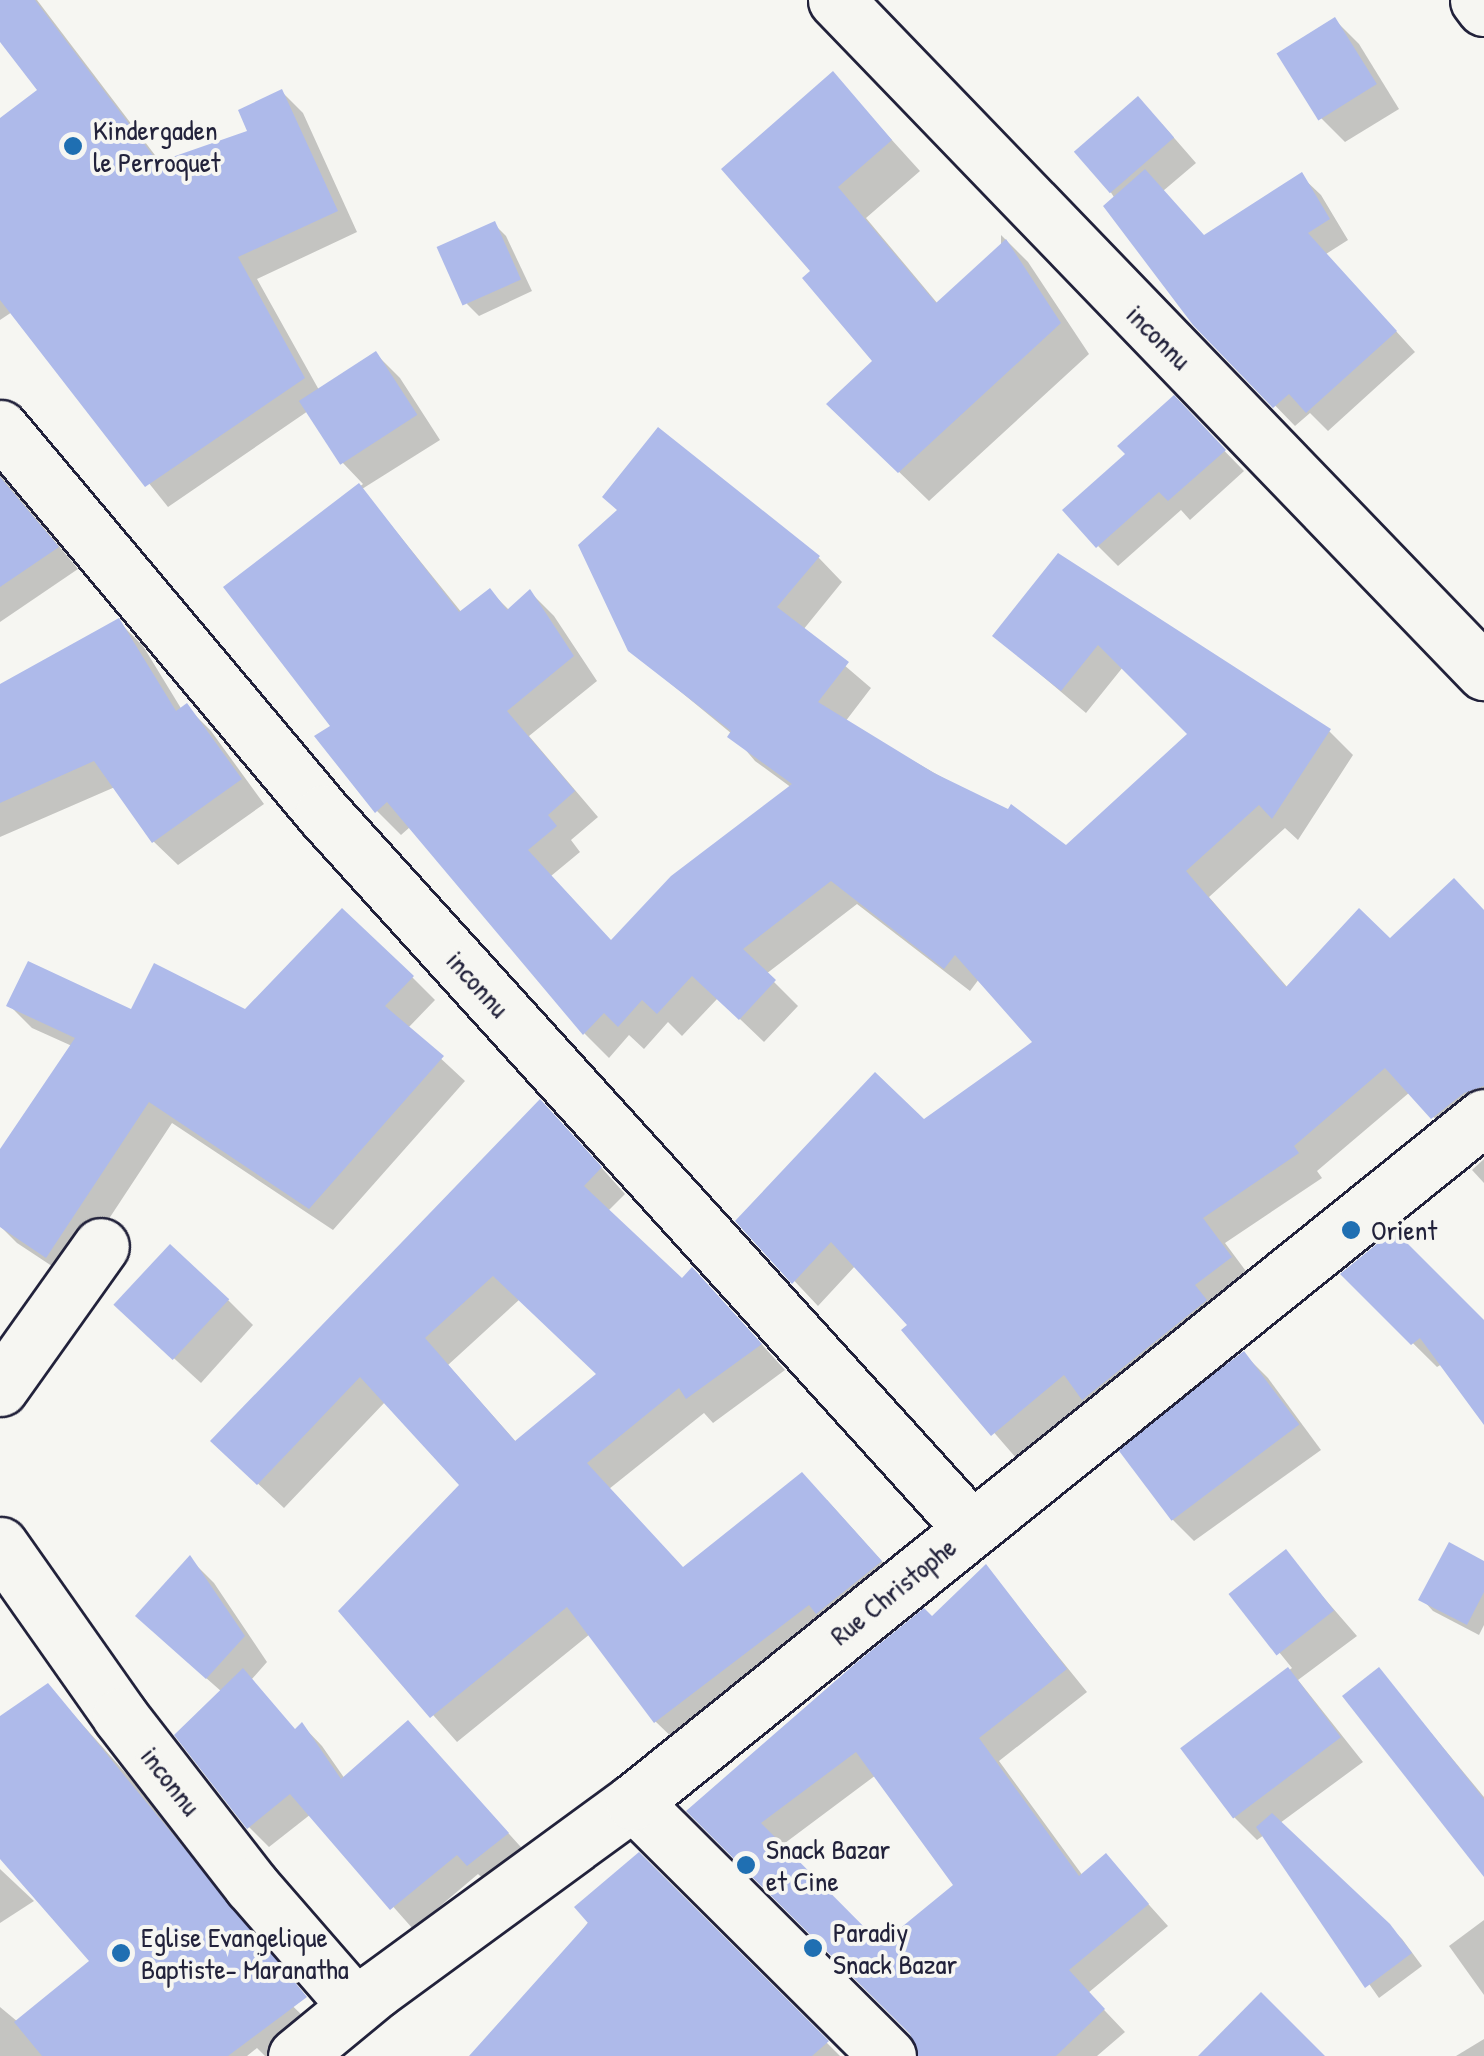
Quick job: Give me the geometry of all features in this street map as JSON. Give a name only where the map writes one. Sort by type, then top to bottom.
[{"type":"street","name":"inconnu","points":[[836,0],[1484,672]]},
{"type":"street","points":[[1478,0],[1484,8]]},
{"type":"street","name":"inconnu","points":[[0,428],[323,814],[971,1528]]},
{"type":"street","name":"Rue Christophe","points":[[296,2056],[356,2006],[633,1802],[1484,1117]]},
{"type":"street","points":[[0,1388],[101,1246]]},
{"type":"street","name":"inconnu","points":[[0,1545],[120,1716],[250,1886],[356,2006]]},
{"type":"street","points":[[633,1802],[888,2056]]},
{"type":"building","points":[[0,0],[35,0],[158,162],[247,131],[238,110],[282,89],[338,211],[238,257],[305,378],[145,487],[0,300],[0,118],[37,90],[0,42]]},
{"type":"building","points":[[1335,17],[1377,84],[1318,121],[1276,54]]},
{"type":"building","points":[[833,71],[892,140],[838,187],[936,303],[1006,239],[1061,323],[898,473],[826,404],[872,361],[802,278],[810,271],[721,169]]},
{"type":"building","points":[[1138,96],[1174,138],[1110,193],[1074,152]]},
{"type":"building","points":[[1145,169],[1204,235],[1302,172],[1330,219],[1308,233],[1397,331],[1306,413],[1289,394],[1273,408],[1193,325],[1103,206]]},
{"type":"building","points":[[495,221],[521,279],[463,305],[437,247]]},
{"type":"building","points":[[376,351],[417,415],[340,465],[299,401]]},
{"type":"building","points":[[1174,395],[1226,450],[1168,501],[1159,492],[1096,548],[1062,510],[1125,454],[1117,446]]},
{"type":"building","points":[[658,427],[820,556],[777,607],[849,662],[818,702],[934,773],[1008,809],[1011,804],[1066,845],[1187,734],[1098,645],[1061,691],[992,636],[1058,553],[1331,729],[1272,819],[1259,805],[1186,871],[1286,987],[1359,908],[1390,938],[1454,878],[1484,910],[1484,1086],[1464,1093],[1431,1119],[1385,1068],[1294,1146],[1299,1153],[1203,1218],[1232,1257],[1195,1285],[1207,1300],[1082,1400],[1064,1375],[991,1436],[901,1330],[907,1325],[831,1242],[792,1284],[735,1221],[875,1072],[924,1119],[1032,1042],[955,955],[944,969],[831,881],[743,949],[776,980],[739,1020],[692,976],[657,1014],[642,1000],[618,1027],[604,1013],[583,1035],[387,802],[375,813],[314,736],[330,726],[223,587],[359,483],[459,612],[490,588],[507,610],[530,589],[574,656],[507,711],[575,791],[548,815],[557,826],[528,850],[611,940],[671,876],[792,784],[727,737],[731,731],[628,651],[578,545],[617,510],[602,497]]},
{"type":"building","points":[[0,477],[59,547],[0,587]]},
{"type":"building","points":[[119,618],[176,711],[187,703],[242,779],[152,843],[94,761],[0,803],[0,684]]},
{"type":"building","points":[[342,908],[414,976],[385,1006],[444,1056],[309,1209],[149,1102],[46,1258],[0,1227],[0,1149],[75,1038],[6,1006],[28,961],[131,1009],[154,963],[245,1009]]},
{"type":"building","points":[[540,1099],[602,1167],[584,1186],[682,1278],[692,1267],[762,1344],[686,1399],[679,1388],[587,1463],[683,1567],[802,1472],[882,1561],[816,1614],[809,1605],[654,1723],[567,1607],[430,1718],[338,1611],[459,1485],[360,1377],[257,1485],[210,1441]],"holes":[[[493,1276],[596,1374],[515,1441],[425,1338]]]},
{"type":"building","points":[[1394,1230],[1484,1320],[1484,1425],[1420,1338],[1411,1345],[1340,1274]]},
{"type":"building","points":[[170,1244],[229,1299],[173,1360],[113,1305]]},
{"type":"building","points":[[1244,1351],[1299,1424],[1172,1521],[1116,1447]]},
{"type":"building","points":[[1449,1542],[1484,1561],[1484,1592],[1467,1625],[1418,1600]]},
{"type":"building","points":[[1286,1549],[1334,1610],[1276,1655],[1228,1594]]},
{"type":"building","points":[[190,1555],[245,1636],[206,1679],[135,1616]]},
{"type":"building","points":[[986,1564],[1067,1669],[979,1738],[1079,1876],[1106,1853],[1149,1904],[1069,1970],[1105,2009],[1056,2056],[918,2056],[910,2034],[686,1811],[924,1608],[932,1616]],"holes":[[[856,1752],[953,1885],[881,1944],[761,1823]]]},
{"type":"building","points":[[1288,1667],[1341,1737],[1233,1819],[1180,1748]]},
{"type":"building","points":[[1379,1667],[1484,1799],[1484,1877],[1342,1696]]},
{"type":"building","points":[[243,1668],[295,1729],[302,1722],[341,1779],[408,1720],[509,1833],[467,1866],[457,1855],[390,1910],[290,1794],[247,1829],[174,1735]]},
{"type":"building","points":[[48,1683],[307,1997],[228,2056],[42,2056],[14,2022],[89,1961],[0,1859],[0,1716]]},
{"type":"building","points":[[1272,1813],[1390,1924],[1412,1953],[1365,1988],[1256,1827]]},
{"type":"building","points":[[639,1852],[829,2041],[812,2056],[469,2056],[588,1923],[574,1907]]},
{"type":"building","points":[[1261,1992],[1325,2056],[1198,2056]]},
{"type":"place","name":"Kindergaden le Perroquet","points":[[73,146]]},
{"type":"place","name":"Orient","points":[[1351,1230]]},
{"type":"place","name":"Snack Bazar et Cine","points":[[746,1865]]},
{"type":"place","name":"Paradiy Snack Bazar","points":[[813,1948]]},
{"type":"place","name":"Eglise Evangelique Baptiste- Maranatha","points":[[121,1953]]}]
